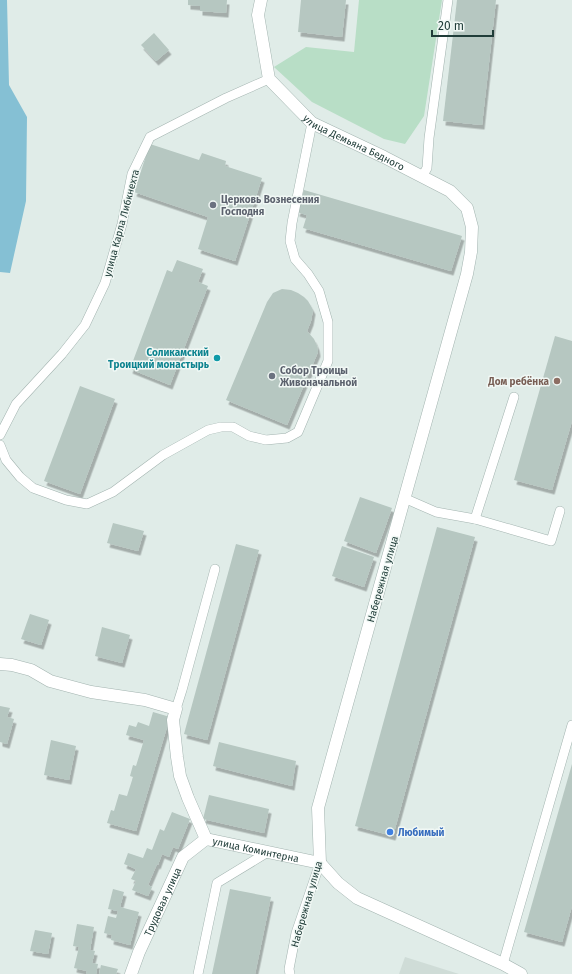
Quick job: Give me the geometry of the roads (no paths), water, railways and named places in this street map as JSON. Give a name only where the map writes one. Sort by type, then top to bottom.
[{"type":"street","points":[[261,0],[258,15],[269,79]]},
{"type":"street","name":"улица Демьяна Бедного","points":[[269,79],[312,123],[384,157],[450,191]]},
{"type":"street","name":"Набережная улица","points":[[320,863],[318,808],[467,274],[471,252],[472,227],[467,208],[450,191]]},
{"type":"street","points":[[0,664],[12,665],[31,670],[50,682],[91,692],[145,700],[176,708]]},
{"type":"street","name":"улица Коминтерна","points":[[176,708],[173,720],[180,776],[206,839],[320,863]]},
{"type":"street","name":"Трудовая улица","points":[[131,974],[139,952],[183,857],[206,839]]},
{"type":"street","points":[[320,863],[338,883],[357,898],[521,974]]},
{"type":"lane","points":[[422,177],[427,168],[429,138],[448,0]]},
{"type":"lane","name":"улица Карла Либкнехта","points":[[0,435],[16,404],[62,354],[85,326],[105,283],[122,224],[132,174],[150,137],[226,98],[269,79]]},
{"type":"lane","points":[[0,445],[6,460],[20,477],[33,488],[66,500],[87,504],[113,492],[163,455],[208,430],[221,426],[233,427],[249,436],[266,440],[286,438],[298,432],[328,361],[328,322],[319,292],[308,274],[295,259],[290,241],[292,223],[312,123]]},
{"type":"lane","points":[[475,519],[514,397]]},
{"type":"lane","points":[[404,498],[436,512],[475,519],[551,541],[560,511]]},
{"type":"lane","points":[[176,708],[215,569]]},
{"type":"lane","points":[[502,964],[572,725]]},
{"type":"lane","points":[[198,974],[217,883],[268,852]]},
{"type":"lane","name":"Набережная улица","points":[[290,974],[296,933],[320,863]]},
{"type":"water","points":[[0,0],[7,0],[9,85],[27,117],[26,201],[10,273],[0,272]]},
{"type":"place","name":"Церковь Вознесения Господня","points":[[213,205]]},
{"type":"place","name":"Соликамский Троицкий монастырь","points":[[217,358]]},
{"type":"place","name":"Собор Троицы Живоначальной","points":[[272,376]]},
{"type":"place","name":"Дом ребёнка","points":[[557,381]]},
{"type":"place","name":"Любимый","points":[[390,832]]}]
